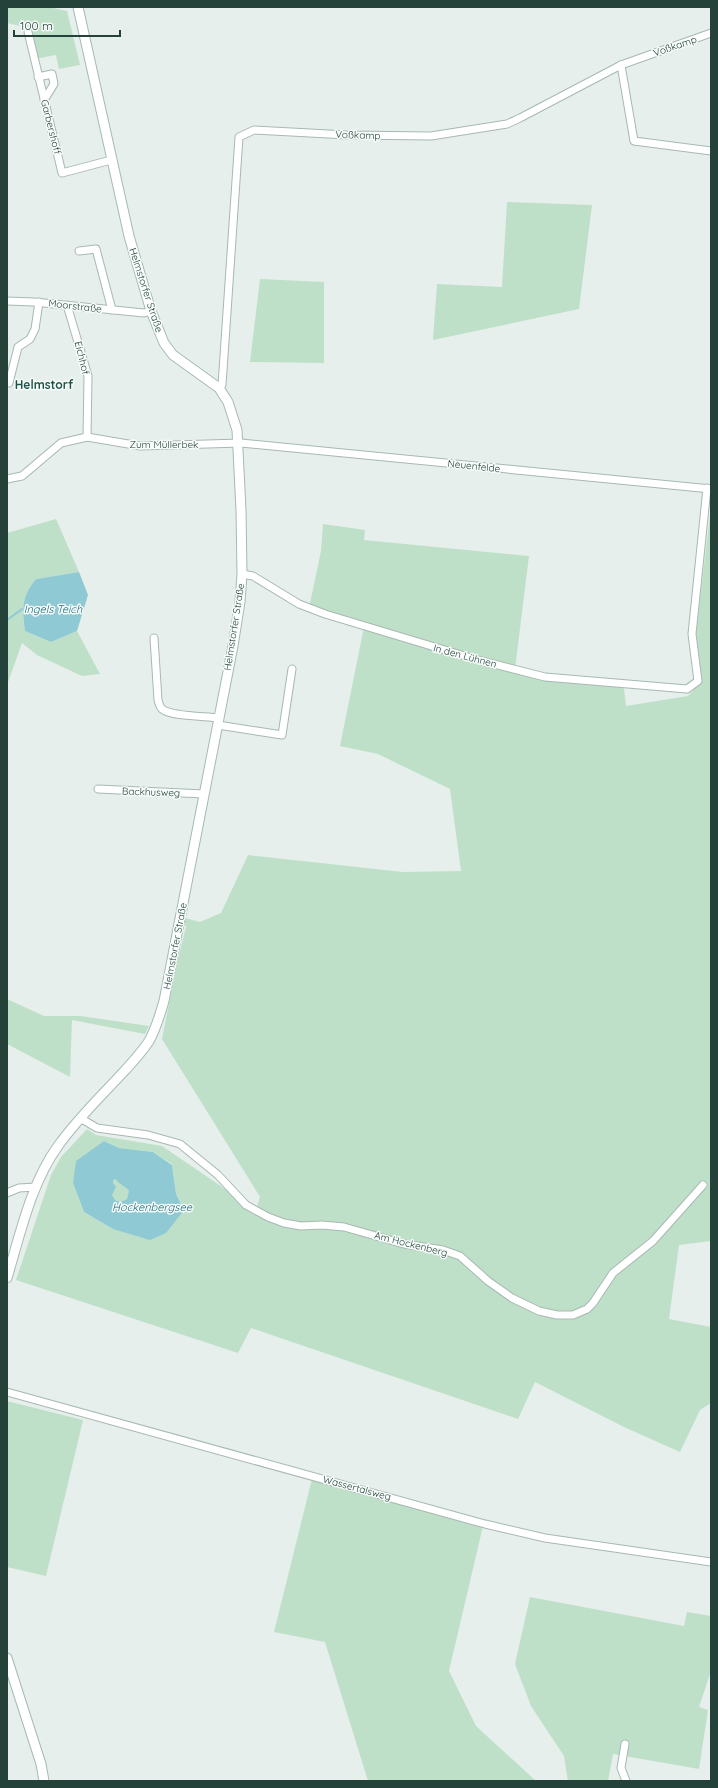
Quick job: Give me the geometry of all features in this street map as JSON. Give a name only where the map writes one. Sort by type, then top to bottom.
[{"type":"main road","name":"Helmstorfer Straße","points":[[7,1278],[36,1187],[58,1147],[80,1118],[138,1056],[149,1040],[158,1022],[164,1001],[233,646],[242,574],[238,443],[233,415],[228,402],[218,388],[173,355],[164,343],[152,311],[130,236],[111,160],[78,7]]},
{"type":"main road","points":[[7,1658],[41,1764],[44,1781]]},
{"type":"street","name":"Garbershoff","points":[[28,32],[62,172],[111,160]]},
{"type":"street","name":"Voßkamp","points":[[218,388],[222,385],[239,137],[254,130],[347,135],[432,136],[507,124],[621,65],[711,33]]},
{"type":"street","points":[[621,65],[634,141],[686,149],[711,151]]},
{"type":"street","points":[[38,77],[52,74],[54,84],[44,100]]},
{"type":"street","name":"Moorstraße","points":[[78,251],[96,250],[112,310]]},
{"type":"street","name":"Moorstraße","points":[[7,301],[39,302],[144,313],[152,311]]},
{"type":"street","name":"Moorstraße","points":[[9,383],[18,347],[30,339],[35,329],[39,302]]},
{"type":"street","name":"Eichhof","points":[[67,305],[88,376],[87,437]]},
{"type":"street","name":"Zum Müllerbek","points":[[7,479],[22,476],[61,443],[87,437],[140,446],[238,443]]},
{"type":"street","name":"Neuenfelde","points":[[238,443],[709,488]]},
{"type":"street","name":"In den Lühnen","points":[[242,574],[253,576],[299,604],[325,614],[478,660],[545,677],[688,689],[698,681],[692,634],[709,488]]},
{"type":"street","points":[[154,638],[158,700],[161,708],[176,714],[282,735],[292,669]]},
{"type":"street","name":"Backhusweg","points":[[98,789],[204,794]]},
{"type":"street","name":"Am Hockenberg","points":[[80,1118],[97,1128],[148,1135],[180,1144],[218,1175],[246,1205],[268,1217],[284,1223],[301,1226],[322,1225],[344,1227],[404,1244],[444,1250],[460,1256],[488,1281],[512,1298],[540,1311],[557,1315],[573,1315],[586,1309],[593,1303],[613,1273],[653,1242],[703,1186]]},
{"type":"street","points":[[7,1193],[19,1188],[36,1187]]},
{"type":"street","name":"Wassertalsweg","points":[[7,1392],[507,1529],[545,1538],[711,1562]]},
{"type":"street","points":[[625,1744],[621,1768],[626,1781]]},
{"type":"green space","points":[[7,7],[49,7],[67,11],[80,65],[59,69],[56,55],[35,59],[28,32],[29,28],[7,23]]},
{"type":"green space","points":[[507,202],[592,205],[579,309],[433,340],[437,284],[502,287]]},
{"type":"green space","points":[[260,279],[324,282],[324,363],[250,362]]},
{"type":"green space","points":[[711,507],[711,1241],[679,1245],[669,1319],[711,1327],[711,1403],[700,1410],[680,1452],[624,1427],[535,1382],[518,1419],[251,1328],[238,1353],[16,1280],[51,1175],[61,1157],[87,1129],[96,1135],[162,1146],[256,1210],[260,1197],[162,1039],[177,963],[186,927],[184,922],[185,918],[200,922],[221,913],[248,855],[403,872],[461,871],[450,789],[378,754],[340,746],[364,627],[309,608],[321,551],[323,524],[365,530],[364,540],[529,556],[515,669],[546,674],[623,680],[626,706],[688,696],[701,682],[696,633]],"holes":[[[104,1141],[119,1148],[153,1152],[172,1164],[176,1194],[184,1210],[113,1229],[84,1212],[73,1183]]]},
{"type":"green space","points":[[56,519],[79,572],[36,579],[25,598],[23,616],[25,631],[51,642],[77,631],[100,674],[82,676],[37,655],[22,643],[7,685],[7,533]]},
{"type":"green space","points":[[7,999],[44,1016],[80,1016],[149,1026],[145,1034],[72,1020],[70,1077],[7,1044]]},
{"type":"green space","points":[[116,1178],[130,1191],[127,1199],[120,1202],[115,1200],[112,1196],[113,1179]]},
{"type":"green space","points":[[7,1401],[83,1420],[46,1576],[7,1567]]},
{"type":"green space","points":[[312,1479],[483,1526],[449,1671],[476,1726],[536,1781],[368,1781],[325,1642],[274,1632]]},
{"type":"green space","points":[[530,1597],[684,1626],[687,1612],[711,1616],[711,1671],[699,1707],[708,1710],[699,1769],[613,1754],[608,1781],[568,1781],[564,1756],[531,1706],[515,1664]]},
{"type":"water","name":"Ingels Teich","points":[[79,572],[88,595],[77,631],[51,642],[25,631],[23,610],[25,598],[36,579]]},
{"type":"water","name":"Hockenbergsee","points":[[104,1141],[119,1148],[153,1152],[172,1165],[176,1194],[184,1210],[166,1233],[150,1240],[113,1229],[84,1212],[73,1183],[76,1161]],"holes":[[[116,1179],[129,1191],[127,1199],[120,1202],[115,1200],[112,1195],[116,1187],[113,1180]]]},
{"type":"waterway","points":[[7,620],[22,609]]},
{"type":"district","name":"Helmstorf","points":[[44,384]]}]
